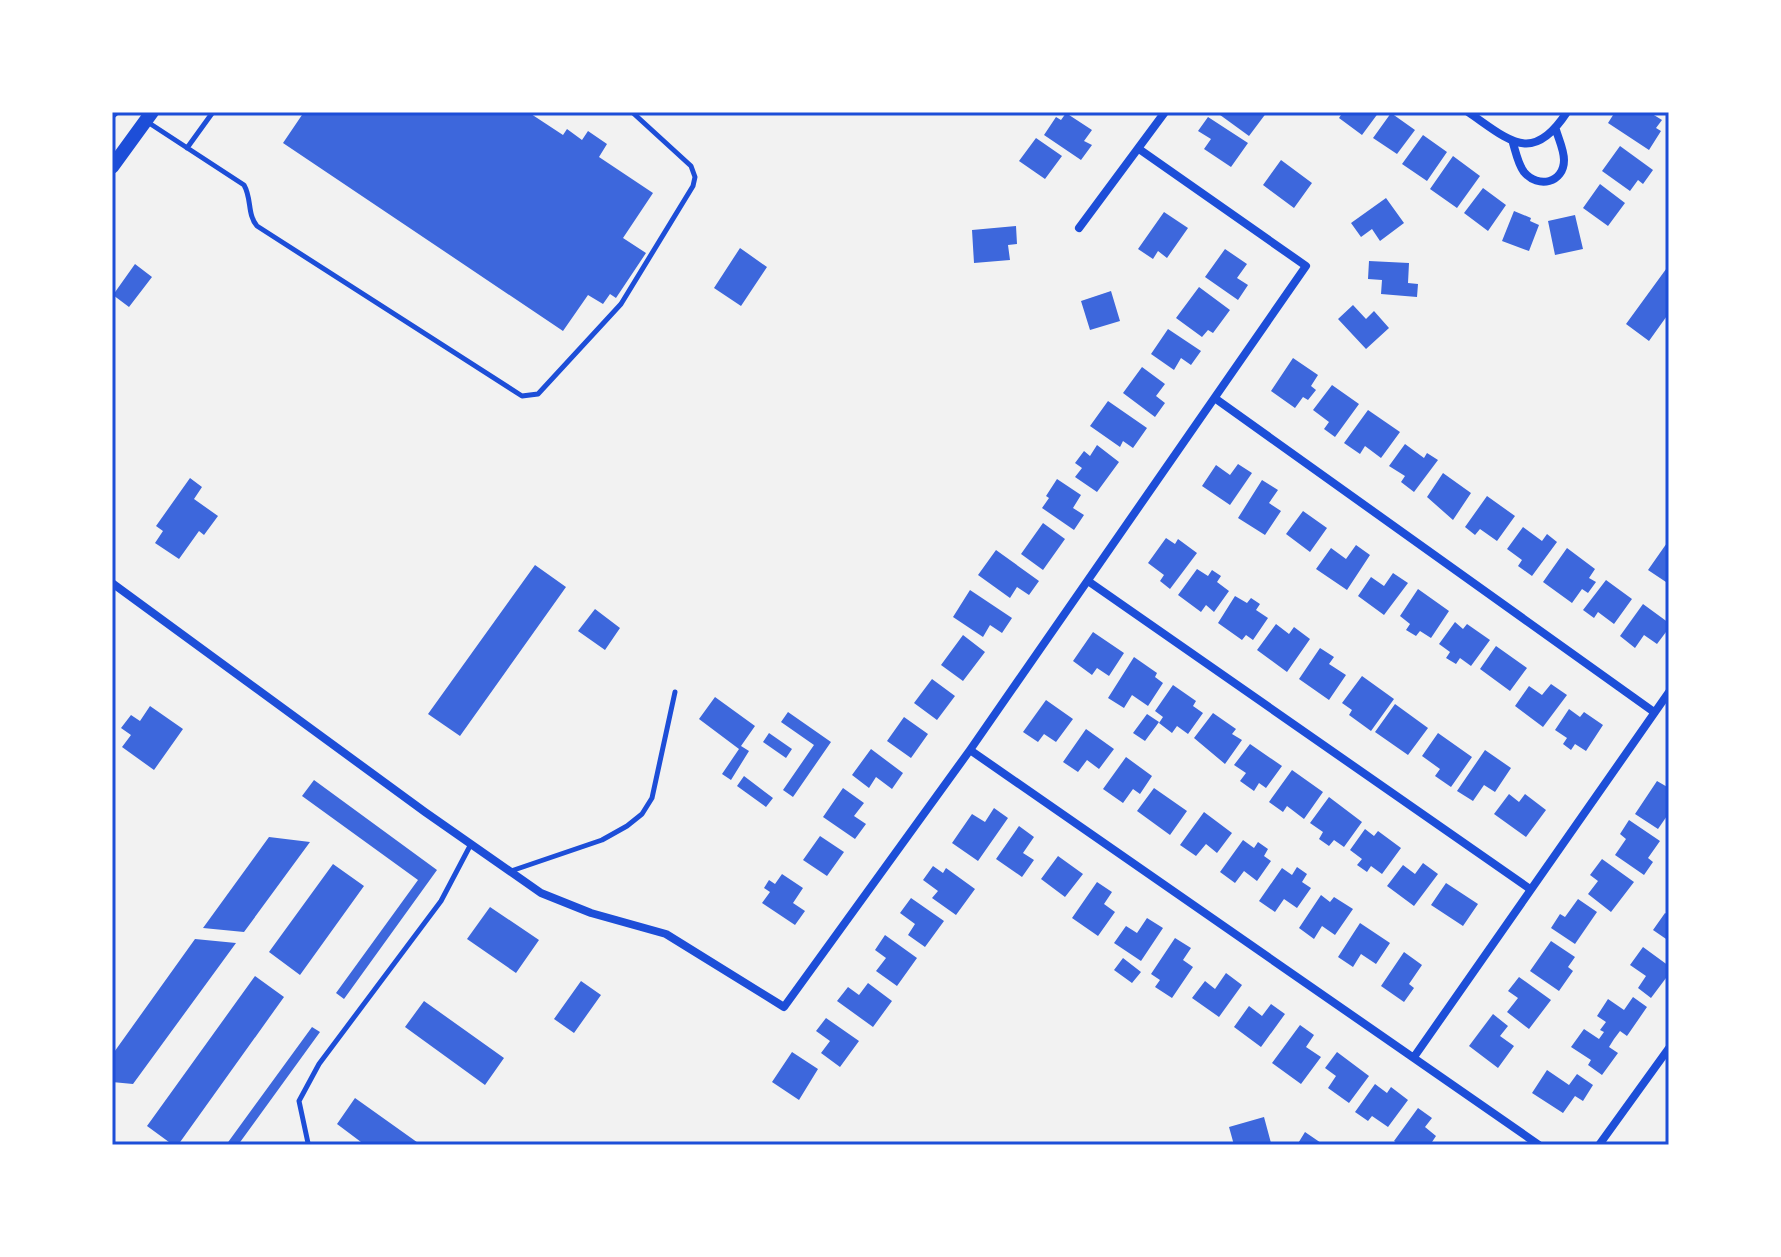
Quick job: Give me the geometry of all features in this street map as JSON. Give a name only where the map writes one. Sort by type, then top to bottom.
[{"type":"main road","points":[[112,167],[149,116]]},
{"type":"street","points":[[1079,228],[1165,112]]},
{"type":"street","points":[[1468,112],[1513,143],[1533,144],[1556,130],[1567,112]]},
{"type":"street","points":[[1513,143],[1524,172],[1533,180],[1543,183],[1553,181],[1562,173],[1564,162],[1556,130]]},
{"type":"street","points":[[112,583],[541,893],[591,913],[666,934],[784,1007],[970,750],[1306,266],[1139,149]]},
{"type":"street","points":[[1216,399],[1654,712]]},
{"type":"street","points":[[1088,581],[1530,889]]},
{"type":"street","points":[[1414,1057],[1669,692]]},
{"type":"street","points":[[970,750],[1539,1145]]},
{"type":"street","points":[[1599,1145],[1669,1048]]},
{"type":"lane","points":[[187,148],[213,112]]},
{"type":"lane","points":[[149,116],[187,148],[244,185],[250,200],[251,219],[257,226],[522,396],[532,396],[538,394],[621,304],[693,186],[695,177],[691,166],[632,112]]},
{"type":"lane","points":[[510,872],[602,840],[642,814],[652,798],[675,692]]},
{"type":"lane","points":[[308,1143],[299,1101],[312,1076],[441,901],[471,844]]},
{"type":"path","points":[[112,118],[119,112]]},
{"type":"building","points":[[304,112],[528,112],[563,135],[567,129],[582,140],[588,131],[607,144],[599,157],[653,193],[623,238],[646,253],[616,298],[610,294],[603,304],[588,295],[563,331],[283,143]]},
{"type":"building","points":[[1216,112],[1267,112],[1249,136]]},
{"type":"building","points":[[1343,112],[1379,112],[1362,135],[1339,118]]},
{"type":"building","points":[[1615,112],[1649,112],[1662,120],[1656,128],[1661,131],[1649,150],[1608,123]]},
{"type":"building","points":[[1066,113],[1092,130],[1084,141],[1092,145],[1081,160],[1044,135],[1056,117],[1061,120]]},
{"type":"building","points":[[1391,113],[1415,130],[1397,154],[1373,138]]},
{"type":"building","points":[[1208,117],[1248,143],[1231,167],[1204,149],[1211,139],[1198,131]]},
{"type":"building","points":[[1423,135],[1447,152],[1427,181],[1402,164]]},
{"type":"building","points":[[1036,138],[1062,156],[1045,179],[1019,161]]},
{"type":"building","points":[[1620,146],[1653,170],[1643,184],[1638,180],[1630,191],[1602,171]]},
{"type":"building","points":[[1453,156],[1480,176],[1457,208],[1430,189]]},
{"type":"building","points":[[1281,160],[1312,183],[1294,208],[1263,185]]},
{"type":"building","points":[[1600,184],[1625,203],[1608,226],[1583,208]]},
{"type":"building","points":[[1483,188],[1506,205],[1488,231],[1464,213]]},
{"type":"building","points":[[1386,198],[1404,223],[1380,241],[1372,229],[1361,237],[1351,223]]},
{"type":"building","points":[[1514,211],[1539,225],[1529,251],[1502,241]]},
{"type":"building","points":[[1164,212],[1188,228],[1167,258],[1158,251],[1153,259],[1138,249]]},
{"type":"building","points":[[1575,215],[1583,249],[1555,255],[1548,221]]},
{"type":"building","points":[[1016,226],[1017,244],[1008,245],[1010,260],[974,263],[972,230]]},
{"type":"building","points":[[740,248],[767,267],[741,306],[714,288]]},
{"type":"building","points":[[1225,249],[1247,264],[1237,278],[1248,285],[1238,300],[1205,277]]},
{"type":"building","points":[[1369,261],[1409,263],[1408,283],[1418,284],[1417,297],[1381,294],[1382,280],[1368,279]]},
{"type":"building","points":[[135,264],[152,277],[129,307],[113,295]]},
{"type":"building","points":[[1669,265],[1669,313],[1649,341],[1626,324]]},
{"type":"building","points":[[1199,287],[1230,310],[1213,333],[1208,330],[1202,337],[1176,318]]},
{"type":"building","points":[[1111,291],[1120,321],[1090,330],[1081,301]]},
{"type":"building","points":[[1353,305],[1366,319],[1374,311],[1389,328],[1366,349],[1338,319]]},
{"type":"building","points":[[1168,329],[1201,351],[1191,365],[1181,358],[1174,370],[1151,354]]},
{"type":"building","points":[[1293,358],[1318,375],[1311,386],[1316,390],[1308,400],[1303,397],[1295,408],[1271,391]]},
{"type":"building","points":[[1142,367],[1165,384],[1156,396],[1165,403],[1155,417],[1123,393]]},
{"type":"building","points":[[1332,385],[1359,404],[1335,437],[1324,429],[1329,422],[1313,410]]},
{"type":"building","points":[[1108,401],[1147,428],[1133,448],[1123,441],[1120,447],[1090,426]]},
{"type":"building","points":[[1368,410],[1400,432],[1381,458],[1365,446],[1360,454],[1344,443]]},
{"type":"building","points":[[1405,444],[1424,458],[1427,453],[1438,460],[1414,492],[1401,482],[1405,476],[1389,466]]},
{"type":"building","points":[[1097,445],[1119,462],[1097,492],[1075,477],[1082,468],[1075,463],[1084,451],[1090,456]]},
{"type":"building","points":[[1238,464],[1252,473],[1230,505],[1202,486],[1216,465],[1230,475]]},
{"type":"building","points":[[1443,473],[1471,493],[1453,520],[1427,497]]},
{"type":"building","points":[[190,478],[202,487],[194,499],[218,516],[204,535],[199,531],[179,559],[155,543],[163,531],[156,526]]},
{"type":"building","points":[[1057,479],[1081,495],[1073,508],[1084,515],[1074,530],[1042,508]]},
{"type":"building","points":[[1262,480],[1278,490],[1269,503],[1281,511],[1265,535],[1238,518]]},
{"type":"building","points":[[1487,496],[1515,516],[1497,541],[1480,529],[1475,535],[1465,527]]},
{"type":"building","points":[[1303,511],[1327,528],[1310,552],[1286,534]]},
{"type":"building","points":[[1043,523],[1065,539],[1043,570],[1021,554]]},
{"type":"building","points":[[1523,527],[1542,541],[1547,534],[1557,542],[1532,576],[1518,566],[1522,560],[1507,549]]},
{"type":"building","points":[[1166,538],[1175,544],[1178,539],[1197,553],[1170,589],[1160,581],[1164,575],[1148,563]]},
{"type":"building","points":[[1669,540],[1669,584],[1648,570]]},
{"type":"building","points":[[1356,545],[1370,555],[1347,590],[1316,569],[1331,548],[1346,559]]},
{"type":"building","points":[[1567,548],[1595,569],[1589,578],[1596,582],[1588,593],[1582,589],[1572,603],[1543,582]]},
{"type":"building","points":[[996,550],[1039,581],[1029,595],[1017,587],[1010,598],[978,575]]},
{"type":"building","points":[[535,565],[566,587],[460,736],[428,714]]},
{"type":"building","points":[[1197,569],[1208,576],[1212,570],[1221,576],[1217,582],[1229,591],[1214,612],[1206,605],[1201,612],[1178,595]]},
{"type":"building","points":[[1393,573],[1408,583],[1384,615],[1358,596],[1371,577],[1384,586]]},
{"type":"building","points":[[1606,580],[1632,599],[1614,624],[1598,612],[1594,618],[1583,610]]},
{"type":"building","points":[[1418,589],[1449,611],[1431,638],[1420,631],[1416,636],[1406,630],[1410,624],[1400,616]]},
{"type":"building","points":[[970,590],[1012,618],[1002,633],[990,625],[983,637],[953,617]]},
{"type":"building","points":[[1235,596],[1247,603],[1251,598],[1260,604],[1256,610],[1268,618],[1253,640],[1246,635],[1242,640],[1218,623]]},
{"type":"building","points":[[1643,604],[1669,623],[1669,628],[1657,644],[1644,635],[1635,648],[1620,636]]},
{"type":"building","points":[[595,609],[620,628],[605,650],[578,631]]},
{"type":"building","points":[[1455,622],[1463,629],[1467,624],[1490,640],[1471,666],[1460,658],[1456,664],[1446,658],[1450,652],[1439,644]]},
{"type":"building","points":[[1276,624],[1289,634],[1294,627],[1310,639],[1287,672],[1257,650]]},
{"type":"building","points":[[1093,632],[1124,653],[1109,676],[1097,668],[1092,675],[1073,661]]},
{"type":"building","points":[[963,635],[985,652],[963,681],[941,665]]},
{"type":"building","points":[[1496,646],[1527,668],[1510,691],[1480,669]]},
{"type":"building","points":[[1320,648],[1334,657],[1329,664],[1346,675],[1329,700],[1299,679]]},
{"type":"building","points":[[1134,657],[1157,673],[1155,677],[1163,683],[1148,706],[1132,695],[1124,708],[1108,698]]},
{"type":"building","points":[[1362,676],[1394,699],[1371,731],[1349,715],[1352,710],[1342,703]]},
{"type":"building","points":[[932,679],[955,696],[937,720],[914,703]]},
{"type":"building","points":[[1551,684],[1567,695],[1543,727],[1515,706],[1529,686],[1542,695]]},
{"type":"building","points":[[1173,685],[1196,701],[1193,706],[1203,713],[1188,734],[1177,726],[1172,733],[1159,723],[1163,717],[1155,711]]},
{"type":"building","points":[[715,697],[755,726],[741,746],[749,751],[731,780],[722,774],[739,749],[699,719]]},
{"type":"building","points":[[1046,700],[1073,719],[1056,742],[1044,734],[1038,742],[1023,732]]},
{"type":"building","points":[[1395,704],[1428,728],[1408,755],[1375,732]]},
{"type":"building","points":[[150,706],[183,729],[154,770],[122,747],[131,735],[121,728],[131,715],[140,721]]},
{"type":"building","points":[[1569,709],[1580,717],[1584,712],[1603,725],[1586,751],[1575,744],[1571,750],[1563,744],[1567,738],[1555,730]]},
{"type":"building","points":[[788,712],[831,742],[793,797],[783,790],[814,745],[781,722]]},
{"type":"building","points":[[1213,713],[1236,729],[1232,734],[1242,740],[1225,764],[1194,738]]},
{"type":"building","points":[[1147,714],[1159,722],[1145,741],[1133,733]]},
{"type":"building","points":[[904,717],[928,734],[911,758],[887,741]]},
{"type":"building","points":[[1086,729],[1114,749],[1099,769],[1087,760],[1078,772],[1063,762]]},
{"type":"building","points":[[769,733],[792,749],[786,758],[763,742]]},
{"type":"building","points":[[1438,733],[1472,757],[1451,787],[1435,776],[1440,769],[1422,756]]},
{"type":"building","points":[[1250,744],[1282,766],[1266,788],[1259,783],[1254,791],[1240,781],[1246,773],[1234,765]]},
{"type":"building","points":[[871,749],[903,773],[892,789],[876,777],[869,788],[852,775]]},
{"type":"building","points":[[1485,750],[1511,768],[1495,792],[1484,785],[1473,801],[1457,791]]},
{"type":"building","points":[[1126,757],[1152,776],[1140,794],[1133,789],[1123,803],[1103,789]]},
{"type":"building","points":[[1292,770],[1323,792],[1304,819],[1287,806],[1283,812],[1269,802]]},
{"type":"building","points":[[744,776],[773,798],[766,807],[737,786]]},
{"type":"building","points":[[314,780],[437,870],[344,999],[336,993],[418,880],[302,796]]},
{"type":"building","points":[[1657,781],[1669,788],[1669,813],[1658,829],[1635,814]]},
{"type":"building","points":[[843,788],[864,803],[854,816],[866,824],[855,839],[823,817]]},
{"type":"building","points":[[1154,788],[1187,811],[1170,835],[1137,811]]},
{"type":"building","points":[[1509,794],[1519,802],[1525,794],[1546,810],[1526,837],[1494,814]]},
{"type":"building","points":[[1329,797],[1362,822],[1344,847],[1334,840],[1329,846],[1319,839],[1323,832],[1310,823]]},
{"type":"building","points":[[994,808],[1008,818],[978,861],[952,843],[972,814],[985,822]]},
{"type":"building","points":[[1204,812],[1232,833],[1217,853],[1206,844],[1196,856],[1180,845]]},
{"type":"building","points":[[1629,820],[1660,841],[1648,858],[1653,862],[1644,875],[1615,855],[1626,839],[1620,834]]},
{"type":"building","points":[[1019,826],[1034,837],[1023,853],[1034,860],[1022,877],[996,859]]},
{"type":"building","points":[[1365,829],[1374,836],[1378,831],[1401,848],[1382,874],[1371,866],[1367,872],[1357,865],[1362,859],[1350,850]]},
{"type":"building","points":[[820,836],[844,852],[827,876],[803,860]]},
{"type":"building","points":[[269,837],[310,842],[244,932],[203,928]]},
{"type":"building","points":[[1243,840],[1254,848],[1258,842],[1268,849],[1264,856],[1271,861],[1257,881],[1244,871],[1235,883],[1220,872]]},
{"type":"building","points":[[1058,856],[1083,874],[1065,897],[1041,879]]},
{"type":"building","points":[[1602,859],[1634,882],[1611,912],[1588,894],[1598,881],[1590,875]]},
{"type":"building","points":[[1423,863],[1438,874],[1414,906],[1387,886],[1403,865],[1415,874]]},
{"type":"building","points":[[333,864],[364,886],[300,975],[269,952]]},
{"type":"building","points":[[933,866],[943,873],[946,868],[975,889],[956,915],[932,898],[938,891],[923,880]]},
{"type":"building","points":[[1297,867],[1307,874],[1302,882],[1311,888],[1297,908],[1284,899],[1275,912],[1259,901],[1282,868],[1292,875]]},
{"type":"building","points":[[782,874],[803,888],[793,903],[805,911],[795,925],[762,903],[770,892],[764,888],[769,880],[775,884]]},
{"type":"building","points":[[1097,882],[1112,892],[1104,904],[1115,912],[1098,936],[1072,918]]},
{"type":"building","points":[[1446,883],[1478,904],[1463,926],[1431,905]]},
{"type":"building","points":[[1321,895],[1330,902],[1334,897],[1353,909],[1335,935],[1322,926],[1314,939],[1299,928]]},
{"type":"building","points":[[911,898],[944,921],[925,947],[908,935],[915,924],[900,913]]},
{"type":"building","points":[[1578,899],[1597,912],[1575,944],[1551,928],[1560,914],[1565,917]]},
{"type":"building","points":[[490,907],[539,940],[516,973],[467,939]]},
{"type":"building","points":[[1665,913],[1669,915],[1669,941],[1653,930]]},
{"type":"building","points":[[1147,918],[1163,928],[1141,961],[1114,943],[1126,926],[1137,933]]},
{"type":"building","points":[[1360,923],[1390,943],[1376,964],[1361,954],[1353,967],[1338,957]]},
{"type":"building","points":[[885,935],[917,958],[897,986],[876,971],[886,958],[875,950]]},
{"type":"building","points":[[1175,938],[1191,948],[1183,960],[1193,967],[1172,998],[1155,987],[1160,980],[1151,974]]},
{"type":"building","points":[[195,939],[236,943],[133,1084],[112,1082],[112,1055]]},
{"type":"building","points":[[1551,941],[1575,957],[1568,967],[1573,971],[1559,991],[1530,971]]},
{"type":"building","points":[[1643,947],[1669,966],[1669,974],[1651,998],[1638,988],[1646,976],[1630,965]]},
{"type":"building","points":[[1404,952],[1422,965],[1409,984],[1414,988],[1404,1002],[1381,986]]},
{"type":"building","points":[[1123,958],[1141,972],[1132,983],[1114,970]]},
{"type":"building","points":[[1226,973],[1242,985],[1219,1017],[1192,998],[1205,981],[1215,989]]},
{"type":"building","points":[[255,976],[284,997],[178,1145],[173,1145],[147,1126]]},
{"type":"building","points":[[1519,977],[1551,1000],[1529,1029],[1507,1012],[1518,998],[1508,991]]},
{"type":"building","points":[[581,981],[601,995],[574,1033],[554,1019]]},
{"type":"building","points":[[868,983],[892,1001],[873,1027],[837,1001],[848,987],[859,995]]},
{"type":"building","points":[[1633,997],[1647,1007],[1627,1036],[1620,1031],[1614,1039],[1609,1047],[1618,1053],[1602,1075],[1588,1065],[1591,1060],[1571,1047],[1584,1029],[1599,1039],[1604,1032],[1600,1030],[1606,1022],[1597,1016],[1608,999],[1624,1010]]},
{"type":"building","points":[[424,1001],[504,1058],[485,1085],[405,1027]]},
{"type":"building","points":[[1271,1004],[1285,1014],[1261,1047],[1234,1027],[1249,1006],[1262,1016]]},
{"type":"building","points":[[1493,1014],[1508,1026],[1500,1036],[1514,1046],[1498,1068],[1469,1046]]},
{"type":"building","points":[[826,1018],[859,1041],[840,1067],[821,1053],[830,1041],[816,1031]]},
{"type":"building","points":[[1300,1025],[1314,1035],[1306,1047],[1321,1057],[1301,1084],[1272,1063]]},
{"type":"building","points":[[312,1027],[320,1032],[238,1145],[226,1145]]},
{"type":"building","points":[[792,1052],[818,1069],[799,1100],[772,1082]]},
{"type":"building","points":[[1337,1052],[1369,1076],[1349,1103],[1328,1088],[1336,1076],[1325,1068]]},
{"type":"building","points":[[1547,1070],[1569,1085],[1577,1074],[1593,1085],[1583,1101],[1575,1096],[1563,1113],[1532,1093]]},
{"type":"building","points":[[1375,1084],[1387,1093],[1391,1087],[1408,1100],[1388,1127],[1372,1116],[1368,1121],[1355,1112]]},
{"type":"building","points":[[355,1098],[421,1145],[365,1145],[337,1124]]},
{"type":"building","points":[[1418,1108],[1432,1118],[1425,1127],[1436,1136],[1430,1145],[1400,1145],[1394,1141]]},
{"type":"building","points":[[1264,1117],[1271,1143],[1234,1145],[1229,1127]]},
{"type":"building","points":[[1305,1132],[1324,1145],[1297,1145]]}]
